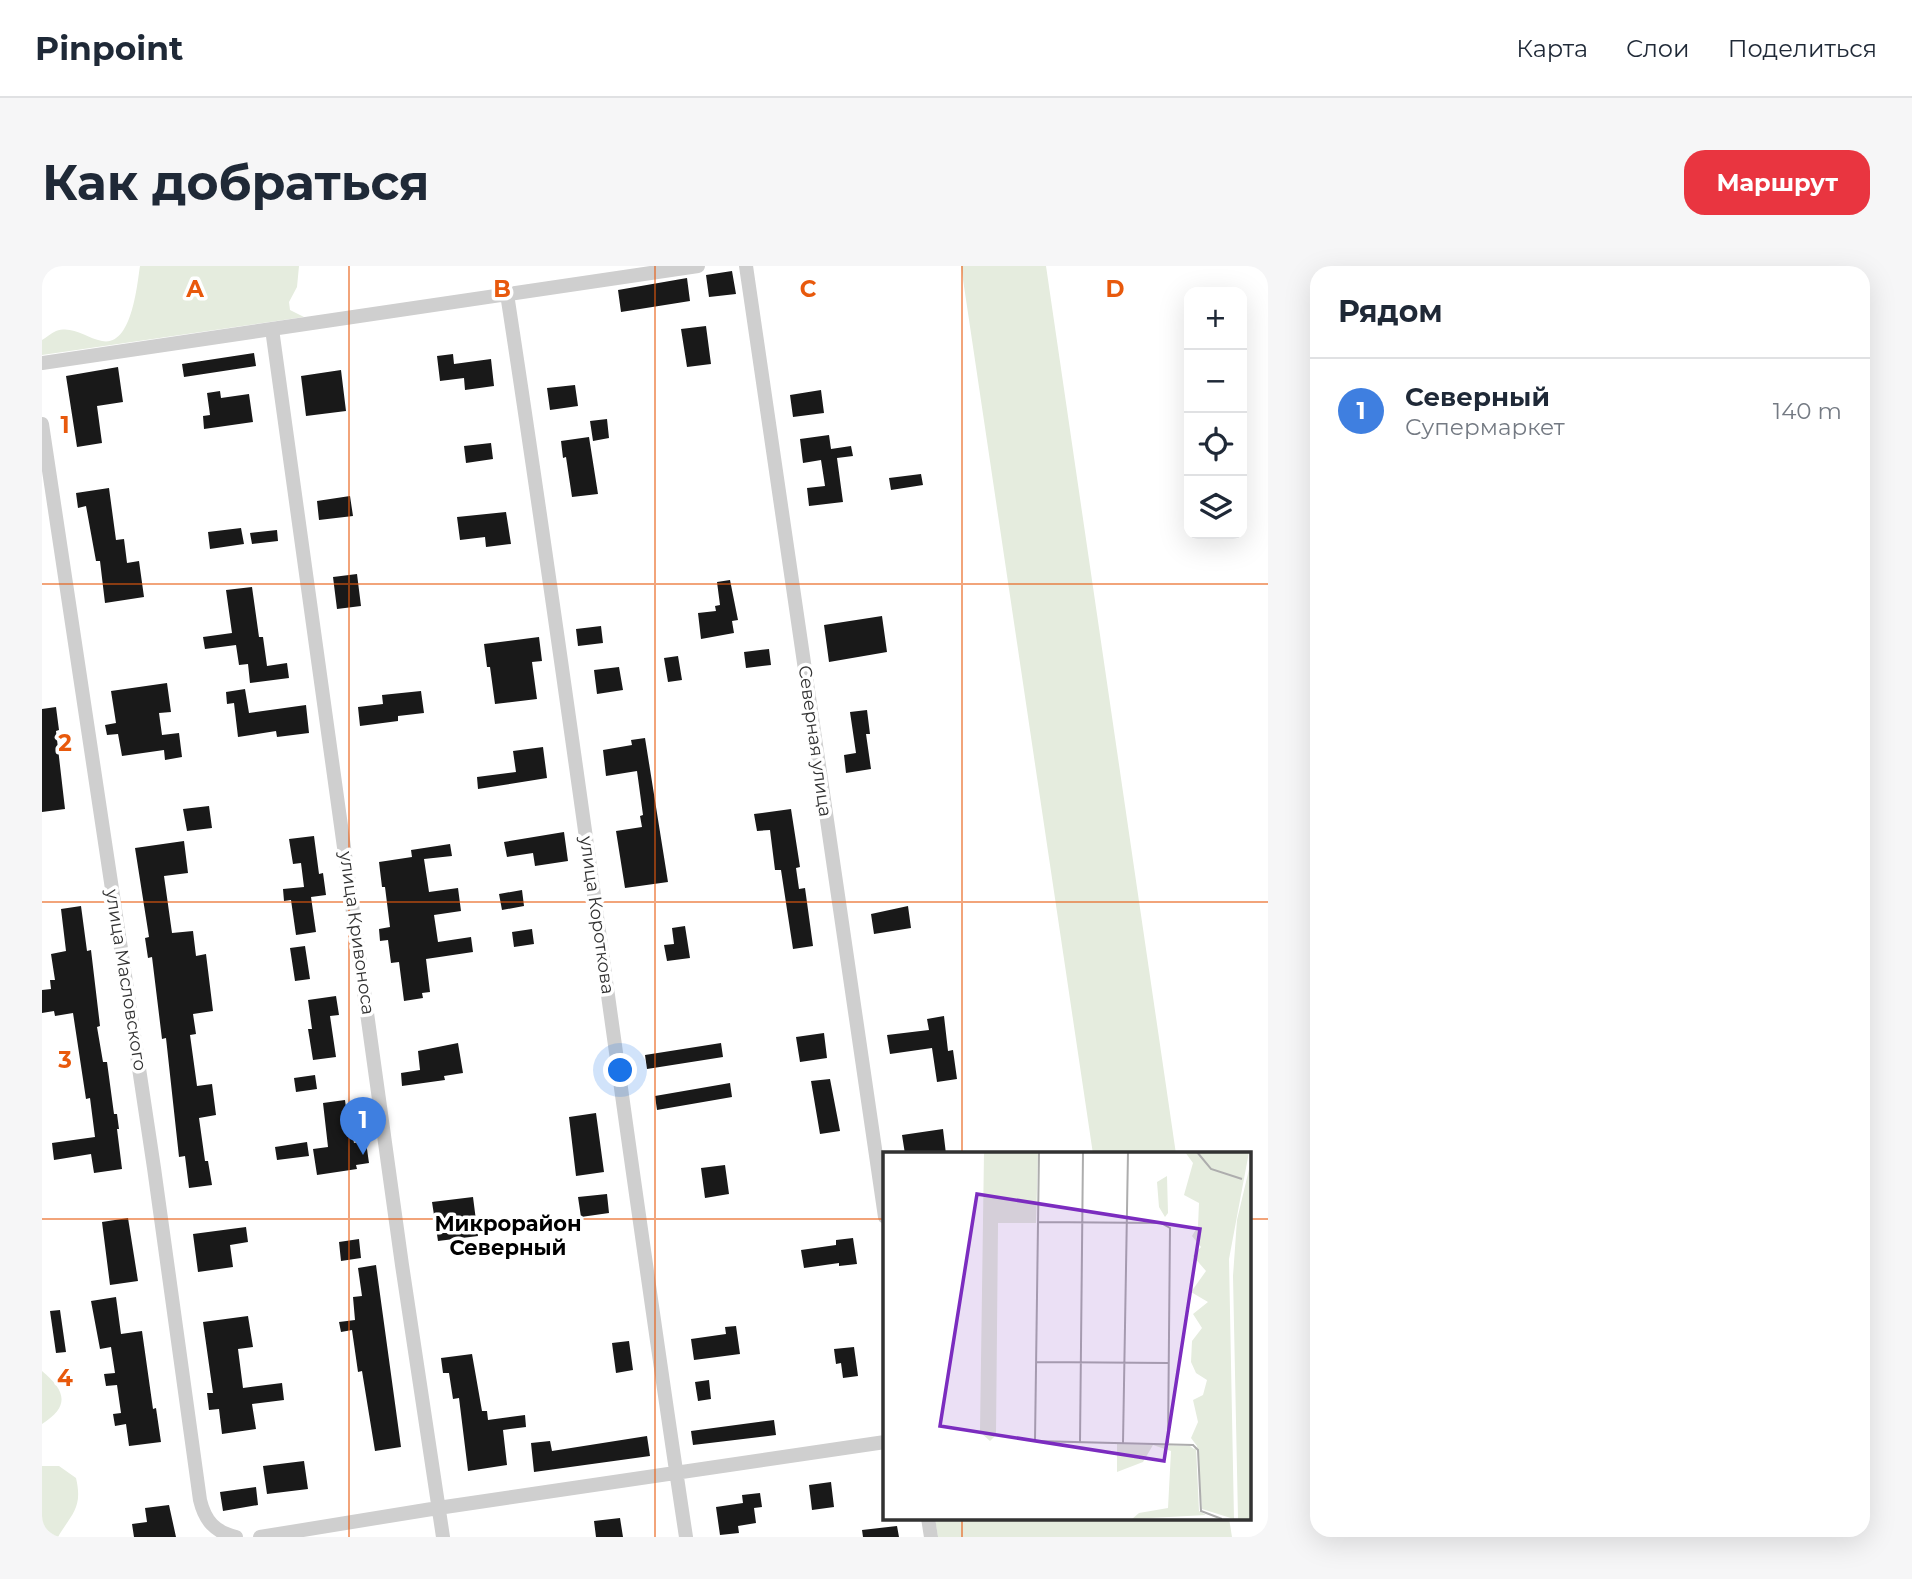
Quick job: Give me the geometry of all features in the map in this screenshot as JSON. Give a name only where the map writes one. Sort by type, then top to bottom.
[{"type":"street","points":[[42,363],[698,266]]},
{"type":"street","name":"Северная улица","points":[[746,266],[883,1203]]},
{"type":"street","name":"улица Короткова","points":[[507,294],[549,562],[632,1174],[686,1537]]},
{"type":"street","name":"улица Кривоноса","points":[[272,329],[402,1265],[443,1537]]},
{"type":"street","name":"улица Масловского","points":[[42,424],[152,1155],[200,1500],[206,1519],[218,1530],[236,1537]]},
{"type":"street","points":[[260,1537],[883,1442]]},
{"type":"shaded area","points":[[140,266],[299,266],[297,287],[289,302],[290,310],[304,317],[42,355],[42,340],[56,331],[74,331],[102,341],[112,340],[120,334],[135,300]]},
{"type":"shaded area","points":[[961,266],[1046,266],[1176,1152],[1093,1152]]},
{"type":"shaded area","points":[[42,1371],[56,1385],[62,1398],[57,1411],[42,1424]]},
{"type":"shaded area","points":[[42,1466],[59,1466],[76,1478],[77,1504],[58,1537],[42,1537]]},
{"type":"shaded area","points":[[935,1520],[1229,1520],[1232,1537],[938,1537]]},
{"type":"building","points":[[732,271],[736,294],[709,297],[706,275]]},
{"type":"building","points":[[687,278],[690,301],[621,312],[618,290]]},
{"type":"building","points":[[706,326],[711,364],[687,367],[681,329]]},
{"type":"building","points":[[254,353],[256,366],[184,377],[182,364]]},
{"type":"building","points":[[453,354],[454,364],[491,359],[494,386],[465,390],[464,378],[440,381],[437,356]]},
{"type":"building","points":[[118,367],[123,402],[97,406],[102,443],[77,447],[66,376]]},
{"type":"building","points":[[341,370],[346,411],[306,416],[301,376]]},
{"type":"building","points":[[575,385],[578,406],[550,410],[547,388]]},
{"type":"building","points":[[821,390],[824,413],[793,417],[790,395]]},
{"type":"building","points":[[220,391],[221,398],[249,394],[253,422],[204,429],[203,416],[210,415],[207,393]]},
{"type":"building","points":[[607,419],[609,438],[593,441],[590,421]]},
{"type":"building","points":[[829,435],[831,449],[851,446],[853,456],[837,458],[843,502],[809,506],[807,488],[825,486],[821,460],[803,463],[800,439]]},
{"type":"building","points":[[589,437],[598,494],[572,497],[561,441]]},
{"type":"building","points":[[491,443],[493,459],[466,463],[464,446]]},
{"type":"building","points":[[921,474],[923,485],[891,490],[889,478]]},
{"type":"building","points":[[109,488],[116,540],[124,539],[127,563],[139,561],[144,597],[105,603],[100,561],[96,561],[86,506],[78,508],[76,493]]},
{"type":"building","points":[[350,496],[353,516],[319,520],[317,501]]},
{"type":"building","points":[[506,512],[511,544],[486,547],[485,537],[460,540],[457,517]]},
{"type":"building","points":[[241,528],[244,544],[210,549],[208,532]]},
{"type":"building","points":[[277,530],[278,541],[252,544],[250,533]]},
{"type":"building","points":[[357,574],[361,606],[337,609],[333,577]]},
{"type":"building","points":[[730,580],[738,620],[732,621],[734,633],[701,639],[698,613],[716,611],[715,606],[720,605],[717,582]]},
{"type":"building","points":[[252,587],[259,637],[263,637],[267,666],[287,663],[289,678],[250,683],[248,664],[239,665],[236,645],[205,649],[203,637],[232,633],[226,590]]},
{"type":"building","points":[[882,616],[887,652],[829,662],[824,625]]},
{"type":"building","points":[[601,626],[603,643],[578,646],[576,629]]},
{"type":"building","points":[[539,637],[542,661],[532,662],[537,699],[495,704],[484,644]]},
{"type":"building","points":[[769,649],[771,665],[746,668],[744,652]]},
{"type":"building","points":[[678,656],[682,680],[668,682],[664,658]]},
{"type":"building","points":[[619,667],[623,690],[597,694],[594,670]]},
{"type":"building","points":[[167,683],[171,712],[159,713],[162,735],[179,733],[182,757],[165,760],[164,750],[122,756],[118,734],[107,735],[105,725],[116,723],[111,691]]},
{"type":"building","points":[[245,689],[249,713],[306,705],[309,733],[277,737],[276,731],[238,737],[234,703],[227,704],[226,692]]},
{"type":"building","points":[[421,691],[424,713],[398,716],[398,721],[360,726],[358,707],[383,704],[382,695]]},
{"type":"building","points":[[56,707],[59,730],[56,731],[65,809],[42,812],[42,709]]},
{"type":"building","points":[[867,710],[870,734],[866,734],[871,769],[846,773],[844,755],[856,753],[850,712]]},
{"type":"building","points":[[645,738],[668,882],[625,888],[616,831],[642,827],[637,771],[606,776],[603,750],[632,745],[631,740]]},
{"type":"building","points":[[543,747],[547,778],[478,789],[477,777],[516,772],[513,751]]},
{"type":"building","points":[[209,806],[212,828],[187,831],[183,809]]},
{"type":"building","points":[[791,809],[800,867],[796,868],[799,889],[805,888],[813,946],[793,949],[781,870],[775,870],[770,830],[757,831],[754,814]]},
{"type":"building","points":[[564,832],[568,861],[535,866],[533,853],[507,857],[504,842]]},
{"type":"building","points":[[314,836],[319,874],[323,873],[326,895],[311,897],[316,932],[296,935],[291,900],[284,901],[283,889],[304,887],[301,863],[293,864],[289,839]]},
{"type":"building","points":[[184,841],[188,873],[164,876],[172,933],[193,931],[196,956],[206,954],[213,1011],[193,1014],[196,1034],[190,1035],[197,1086],[212,1084],[216,1115],[199,1118],[205,1161],[208,1161],[212,1185],[189,1188],[185,1156],[179,1157],[166,1038],[162,1039],[152,957],[148,958],[145,938],[149,937],[135,848]]},
{"type":"building","points":[[450,844],[452,856],[424,859],[429,892],[458,888],[461,911],[434,915],[438,942],[471,937],[473,952],[426,959],[430,992],[422,993],[423,998],[404,1001],[399,962],[391,963],[388,940],[380,941],[379,929],[390,927],[379,862],[412,857],[411,850]]},
{"type":"building","points":[[522,890],[524,906],[502,910],[499,894]]},
{"type":"building","points":[[81,906],[87,951],[91,950],[100,1026],[97,1027],[103,1062],[107,1062],[114,1114],[117,1114],[122,1169],[94,1173],[91,1154],[54,1160],[52,1143],[95,1137],[90,1098],[86,1099],[73,1013],[55,1016],[54,1011],[42,1013],[42,990],[51,989],[50,980],[55,980],[51,954],[66,951],[61,909]]},
{"type":"building","points":[[908,906],[911,928],[874,934],[871,914]]},
{"type":"building","points":[[685,926],[690,958],[667,961],[664,945],[674,944],[672,928]]},
{"type":"building","points":[[532,929],[534,944],[514,947],[512,932]]},
{"type":"building","points":[[305,946],[310,979],[295,981],[290,948]]},
{"type":"building","points":[[336,996],[339,1015],[330,1016],[336,1057],[313,1060],[308,1029],[312,1029],[308,1000]]},
{"type":"building","points":[[944,1016],[948,1051],[953,1050],[957,1079],[937,1082],[932,1048],[890,1054],[887,1035],[929,1030],[927,1019]]},
{"type":"building","points":[[824,1033],[827,1058],[800,1062],[796,1037]]},
{"type":"building","points":[[458,1043],[463,1073],[444,1076],[445,1080],[402,1086],[401,1073],[420,1070],[418,1051]]},
{"type":"building","points":[[721,1043],[723,1057],[647,1069],[645,1055]]},
{"type":"building","points":[[315,1075],[317,1089],[296,1092],[294,1078]]},
{"type":"building","points":[[830,1079],[840,1131],[820,1134],[811,1081]]},
{"type":"building","points":[[730,1083],[732,1097],[657,1110],[655,1096]]},
{"type":"building","points":[[345,1100],[350,1138],[353,1138],[354,1143],[366,1142],[369,1163],[356,1165],[357,1169],[317,1175],[313,1149],[328,1147],[323,1103]]},
{"type":"building","points":[[596,1113],[604,1172],[576,1176],[569,1117]]},
{"type":"building","points":[[943,1129],[946,1152],[905,1152],[902,1135]]},
{"type":"building","points":[[307,1142],[309,1156],[277,1160],[275,1147]]},
{"type":"building","points":[[725,1165],[729,1194],[705,1198],[701,1168]]},
{"type":"building","points":[[607,1194],[609,1213],[581,1217],[578,1197]]},
{"type":"building","points":[[473,1197],[478,1236],[438,1241],[432,1202]]},
{"type":"building","points":[[128,1218],[138,1281],[110,1285],[102,1222]]},
{"type":"building","points":[[246,1227],[248,1242],[230,1245],[233,1267],[198,1272],[193,1234]]},
{"type":"building","points":[[853,1238],[857,1264],[839,1266],[839,1263],[804,1268],[801,1250],[836,1245],[836,1240]]},
{"type":"building","points":[[359,1239],[361,1258],[341,1261],[339,1242]]},
{"type":"building","points":[[376,1265],[401,1447],[375,1451],[362,1371],[358,1372],[352,1330],[341,1332],[339,1322],[355,1320],[353,1297],[362,1296],[358,1268]]},
{"type":"building","points":[[116,1297],[121,1334],[142,1331],[153,1409],[156,1408],[161,1442],[129,1446],[126,1424],[115,1426],[113,1414],[121,1413],[117,1385],[106,1386],[104,1374],[115,1373],[111,1347],[100,1349],[91,1301]]},
{"type":"building","points":[[60,1310],[66,1352],[56,1353],[50,1311]]},
{"type":"building","points":[[248,1316],[253,1347],[238,1349],[243,1388],[282,1383],[284,1400],[252,1404],[256,1429],[222,1434],[219,1409],[209,1410],[207,1393],[213,1393],[203,1322]]},
{"type":"building","points":[[736,1326],[740,1354],[694,1360],[691,1339],[726,1334],[725,1327]]},
{"type":"building","points":[[629,1341],[633,1370],[616,1373],[612,1343]]},
{"type":"building","points":[[854,1347],[858,1376],[843,1378],[841,1363],[836,1364],[834,1349]]},
{"type":"building","points":[[472,1354],[482,1411],[487,1411],[488,1420],[525,1415],[526,1427],[503,1430],[507,1465],[468,1471],[459,1398],[453,1399],[449,1373],[443,1373],[441,1358]]},
{"type":"building","points":[[709,1380],[711,1399],[698,1401],[695,1382]]},
{"type":"building","points":[[774,1420],[776,1435],[693,1445],[691,1431]]},
{"type":"building","points":[[647,1436],[650,1456],[534,1472],[531,1443],[550,1441],[552,1451]]},
{"type":"building","points":[[304,1461],[308,1489],[267,1494],[263,1466]]},
{"type":"building","points":[[831,1482],[834,1507],[812,1510],[809,1485]]},
{"type":"building","points":[[256,1487],[258,1505],[223,1511],[220,1492]]},
{"type":"building","points":[[760,1493],[762,1507],[754,1508],[756,1523],[738,1526],[739,1533],[720,1535],[716,1507],[743,1503],[742,1495]]},
{"type":"building","points":[[169,1505],[176,1537],[134,1537],[132,1524],[147,1522],[145,1508]]},
{"type":"building","points":[[620,1518],[623,1537],[596,1537],[594,1521]]},
{"type":"building","points":[[897,1526],[899,1537],[863,1537],[862,1530]]},
{"type":"place","name":"Северный","points":[[363,1155]]},
{"type":"district","name":"Микрорайон Северный","points":[[508,1235]]}]
